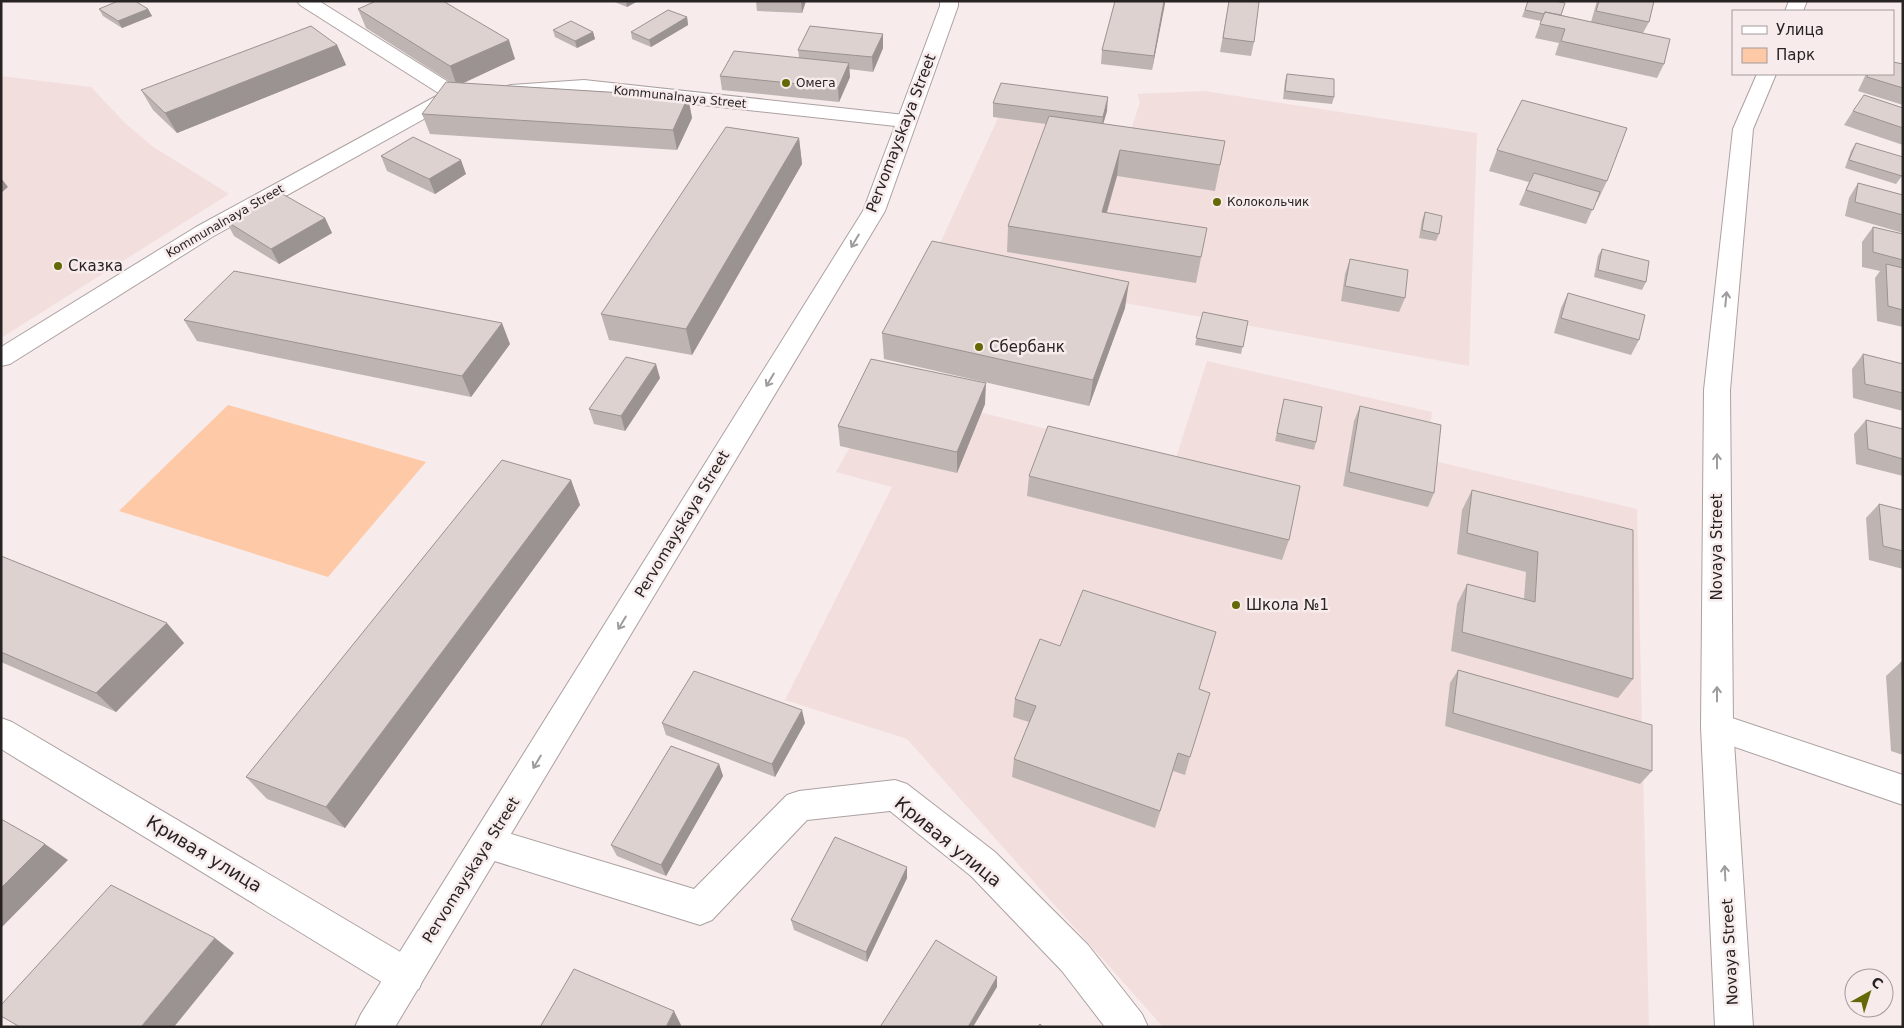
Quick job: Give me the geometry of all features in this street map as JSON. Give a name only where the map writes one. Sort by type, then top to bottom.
[{"type":"street","points":[[306,1],[473,93]]},
{"type":"street","name":"Pervomayskaya Street","points":[[374,1027],[874,211],[905,121],[949,6],[949,1]]},
{"type":"street","name":"Novaya Street","points":[[1734,1027],[1717,727],[1717,390],[1743,128],[1766,75]]},
{"type":"street","name":"Kommunalnaya Street","points":[[1,358],[204,232],[473,93],[584,86],[905,121]]},
{"type":"street","points":[[1717,727],[1903,790]]},
{"type":"street","name":"Кривая улица","points":[[1,732],[406,976]]},
{"type":"street","name":"Кривая улица","points":[[488,843],[700,908],[799,806],[895,795],[983,864],[1075,958],[1129,1027]]},
{"type":"shaded area","name":"Сказка","points":[[1,76],[91,87],[125,123],[152,146],[229,194],[1,338]]},
{"type":"shaded area","name":"Колокольчик","points":[[1204,91],[1477,133],[1469,366],[929,267],[999,116],[1129,136],[1140,102],[1137,94]]},
{"type":"shaded area","name":"Школа №1","points":[[1207,361],[1432,412],[1426,459],[1637,509],[1649,1027],[1163,1027],[907,739],[785,700],[892,487],[836,472],[883,388],[1175,461]]},
{"type":"green space","points":[[228,405],[426,462],[328,577],[119,511]]},
{"type":"building","points":[[118,1],[135,1],[148,9],[118,21],[99,9]]},
{"type":"building","points":[[376,1],[443,1],[509,40],[450,66],[358,9]]},
{"type":"building","points":[[1115,1],[1164,1],[1154,56],[1102,50]]},
{"type":"building","points":[[1229,1],[1259,2],[1254,42],[1223,38]]},
{"type":"building","points":[[1528,1],[1565,3],[1561,15],[1525,10]]},
{"type":"building","points":[[1599,1],[1654,1],[1649,22],[1596,11]]},
{"type":"building","points":[[668,10],[687,17],[649,40],[631,32]]},
{"type":"building","points":[[1545,12],[1670,39],[1664,64],[1561,41],[1565,29],[1540,24]]},
{"type":"building","points":[[571,21],[593,32],[575,41],[553,30]]},
{"type":"building","points":[[311,26],[337,45],[165,113],[141,90]]},
{"type":"building","points":[[810,26],[883,34],[872,57],[798,50]]},
{"type":"building","points":[[734,51],[849,63],[838,88],[720,76]]},
{"type":"building","points":[[1894,62],[1903,64],[1903,88],[1867,77],[1868,75],[1894,75]]},
{"type":"building","points":[[1287,74],[1334,79],[1334,97],[1285,91]]},
{"type":"building","points":[[446,82],[688,97],[673,130],[422,114]]},
{"type":"building","points":[[1001,83],[1108,97],[1103,117],[993,103]]},
{"type":"building","points":[[1864,95],[1903,108],[1903,128],[1853,111]]},
{"type":"building","points":[[1522,100],[1627,128],[1607,181],[1497,150]]},
{"type":"building","points":[[1049,116],[1225,141],[1220,165],[1120,150],[1102,212],[1207,228],[1201,257],[1008,226]]},
{"type":"building","points":[[726,127],[799,138],[686,329],[601,314]]},
{"type":"building","points":[[413,137],[461,160],[429,179],[381,156]]},
{"type":"building","points":[[1856,143],[1903,157],[1902,176],[1849,160]]},
{"type":"building","points":[[1534,173],[1600,192],[1593,210],[1526,190]]},
{"type":"building","points":[[1858,183],[1903,195],[1903,215],[1855,202]]},
{"type":"building","points":[[279,192],[325,218],[271,249],[226,221]]},
{"type":"building","points":[[1425,212],[1442,216],[1439,234],[1422,230]]},
{"type":"building","points":[[1873,227],[1903,234],[1903,260],[1873,252]]},
{"type":"building","points":[[932,241],[1129,282],[1093,380],[882,333]]},
{"type":"building","points":[[1602,249],[1649,261],[1646,282],[1598,270]]},
{"type":"building","points":[[1350,259],[1408,270],[1405,298],[1345,286]]},
{"type":"building","points":[[1886,264],[1903,268],[1903,310],[1888,306]]},
{"type":"building","points":[[234,271],[502,323],[462,376],[184,320]]},
{"type":"building","points":[[1568,293],[1645,315],[1639,340],[1561,318]]},
{"type":"building","points":[[1203,312],[1248,321],[1243,347],[1196,338]]},
{"type":"building","points":[[1863,354],[1903,364],[1903,393],[1865,384]]},
{"type":"building","points":[[626,357],[656,364],[621,416],[589,409]]},
{"type":"building","points":[[871,359],[986,383],[957,452],[838,426]]},
{"type":"building","points":[[1284,399],[1322,407],[1316,442],[1277,433]]},
{"type":"building","points":[[1360,406],[1441,425],[1434,493],[1349,472]]},
{"type":"building","points":[[1866,420],[1903,429],[1903,459],[1868,449]]},
{"type":"building","points":[[1048,426],[1300,486],[1289,540],[1029,476]]},
{"type":"building","points":[[502,460],[571,480],[326,807],[246,777]]},
{"type":"building","points":[[1472,490],[1633,530],[1633,679],[1462,632],[1467,584],[1535,602],[1538,552],[1467,533]]},
{"type":"building","points":[[1879,504],[1903,510],[1903,551],[1883,546]]},
{"type":"building","points":[[1,556],[167,623],[96,693],[1,652]]},
{"type":"building","points":[[1083,590],[1216,632],[1199,689],[1210,693],[1190,757],[1178,753],[1160,811],[1014,759],[1036,706],[1015,699],[1040,639],[1060,646]]},
{"type":"building","points":[[1901,662],[1903,663],[1903,688]]},
{"type":"building","points":[[1458,670],[1652,725],[1652,771],[1453,713]]},
{"type":"building","points":[[694,671],[802,710],[772,764],[662,723]]},
{"type":"building","points":[[671,746],[719,764],[661,865],[611,845]]},
{"type":"building","points":[[1,819],[45,844],[1,888]]},
{"type":"building","points":[[835,837],[907,867],[866,952],[791,920]]},
{"type":"building","points":[[111,885],[215,938],[141,1027],[20,1027],[1,1016],[1,1005]]},
{"type":"building","points":[[936,940],[997,977],[968,1027],[880,1027]]},
{"type":"building","points":[[574,969],[674,1011],[666,1027],[540,1027]]},
{"type":"place","name":"Омега","points":[[786,83]]},
{"type":"place","name":"Колокольчик","points":[[1217,202]]},
{"type":"place","name":"Сказка","points":[[58,266]]},
{"type":"place","name":"Сбербанк","points":[[979,347]]},
{"type":"place","name":"Школа №1","points":[[1236,605]]}]
